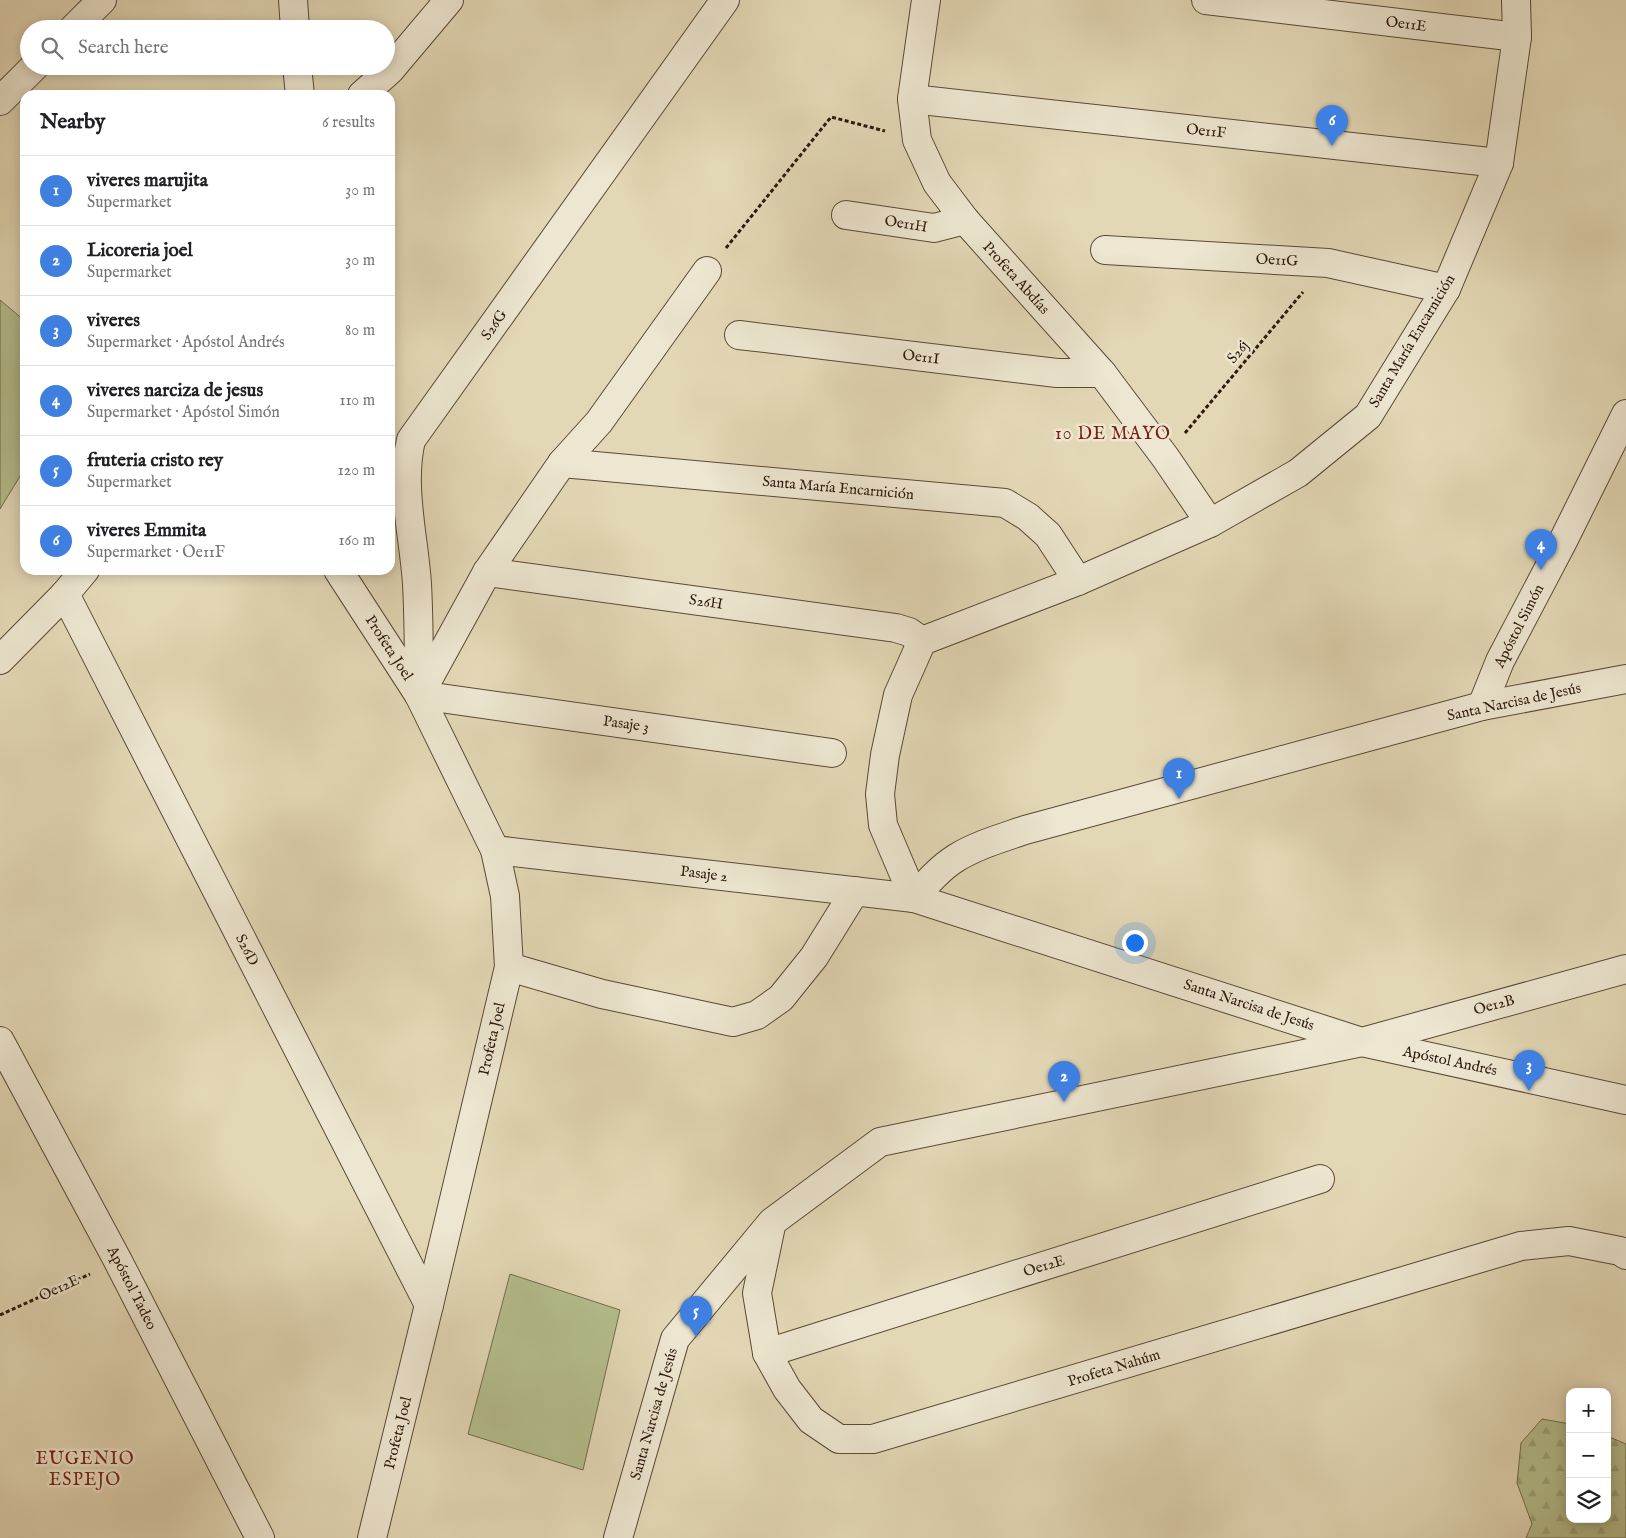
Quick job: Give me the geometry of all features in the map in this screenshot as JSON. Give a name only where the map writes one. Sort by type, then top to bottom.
[{"type":"street","points":[[82,20],[102,0]]},
{"type":"street","points":[[293,0],[294,20]]},
{"type":"street","points":[[395,64],[448,0]]},
{"type":"street","name":"S26G","points":[[420,695],[417,584],[406,478],[407,457],[411,440],[725,0]]},
{"type":"street","name":"Profeta Abdías","points":[[926,0],[912,99],[917,140],[937,183],[965,220],[1102,373],[1165,456],[1210,523]]},
{"type":"street","name":"Oe11E","points":[[1206,0],[1517,37]]},
{"type":"street","name":"Santa María Encarnición","points":[[922,641],[1078,581],[1210,523],[1298,473],[1368,416],[1446,289],[1499,163],[1517,37],[1516,0]]},
{"type":"street","points":[[0,101],[26,75]]},
{"type":"street","points":[[298,75],[299,90]]},
{"type":"street","points":[[368,90],[384,75]]},
{"type":"street","name":"Oe11F","points":[[912,99],[1499,163]]},
{"type":"street","name":"Oe11H","points":[[846,214],[934,228],[965,220]]},
{"type":"street","name":"Oe11G","points":[[1105,250],[1328,263],[1446,289]]},
{"type":"street","points":[[420,695],[487,572],[562,463],[599,422],[707,272]]},
{"type":"street","name":"Oe11I","points":[[739,335],[1057,373],[1102,373]]},
{"type":"street","name":"Apóstol Simón","points":[[1482,706],[1500,661],[1563,541],[1626,414]]},
{"type":"street","name":"Santa María Encarnición","points":[[562,463],[1005,503],[1028,517],[1048,535],[1078,581]]},
{"type":"street","name":"S26H","points":[[487,572],[896,628],[910,632],[922,641]]},
{"type":"street","points":[[0,660],[65,594],[81,575]]},
{"type":"street","name":"Profeta Joel","points":[[341,575],[420,695],[494,850],[505,896],[509,967],[372,1538]]},
{"type":"street","name":"S26D","points":[[65,594],[429,1306]]},
{"type":"street","points":[[914,898],[883,825],[880,794],[884,755],[898,695],[922,641]]},
{"type":"street","name":"Santa Narcisa de Jesús","points":[[1362,1042],[914,898],[931,878],[956,858],[988,842],[1025,830],[1482,706],[1626,679]]},
{"type":"street","name":"Pasaje 3","points":[[420,695],[832,753]]},
{"type":"street","name":"Pasaje 2","points":[[494,850],[914,898]]},
{"type":"street","points":[[509,967],[602,994],[733,1022],[757,1015],[781,998],[814,957],[855,891]]},
{"type":"street","name":"Oe12B","points":[[1362,1042],[1626,969]]},
{"type":"street","name":"Apóstol Tadeo","points":[[0,1041],[118,1261],[260,1538]]},
{"type":"street","name":"Santa Narcisa de Jesús","points":[[618,1538],[675,1339],[772,1222],[880,1142],[1362,1042]]},
{"type":"street","name":"Apóstol Andrés","points":[[1362,1042],[1626,1100]]},
{"type":"street","name":"Oe12E","points":[[767,1353],[1320,1179]]},
{"type":"street","name":"Profeta Nahúm","points":[[772,1222],[757,1293],[767,1353],[787,1388],[811,1420],[839,1439],[873,1440],[1521,1246],[1569,1241],[1620,1251],[1626,1255]]},
{"type":"path","points":[[707,272],[831,116],[917,140]]},
{"type":"path","name":"S26j","points":[[1165,456],[1328,263]]},
{"type":"path","name":"Oe12E","points":[[0,1316],[118,1261]]},
{"type":"green space","points":[[0,300],[20,317],[20,476],[0,509]]},
{"type":"green space","points":[[510,1274],[620,1310],[583,1470],[468,1434]]},
{"type":"green space","points":[[1542,1419],[1566,1423],[1566,1523],[1611,1523],[1611,1438],[1626,1444],[1626,1538],[1526,1538],[1532,1524],[1517,1483],[1521,1443]]},
{"type":"place","name":"viveres Emmita","points":[[1332,146]]},
{"type":"place","name":"viveres narciza de jesus","points":[[1541,570]]},
{"type":"place","name":"viveres marujita","points":[[1179,799]]},
{"type":"place","name":"viveres","points":[[1529,1091]]},
{"type":"place","name":"Licoreria joel","points":[[1064,1102]]},
{"type":"place","name":"fruteria cristo rey","points":[[696,1337]]},
{"type":"district","name":"10 DE MAYO","points":[[1113,434]]},
{"type":"district","name":"EUGENIO ESPEJO","points":[[85,1469]]}]
